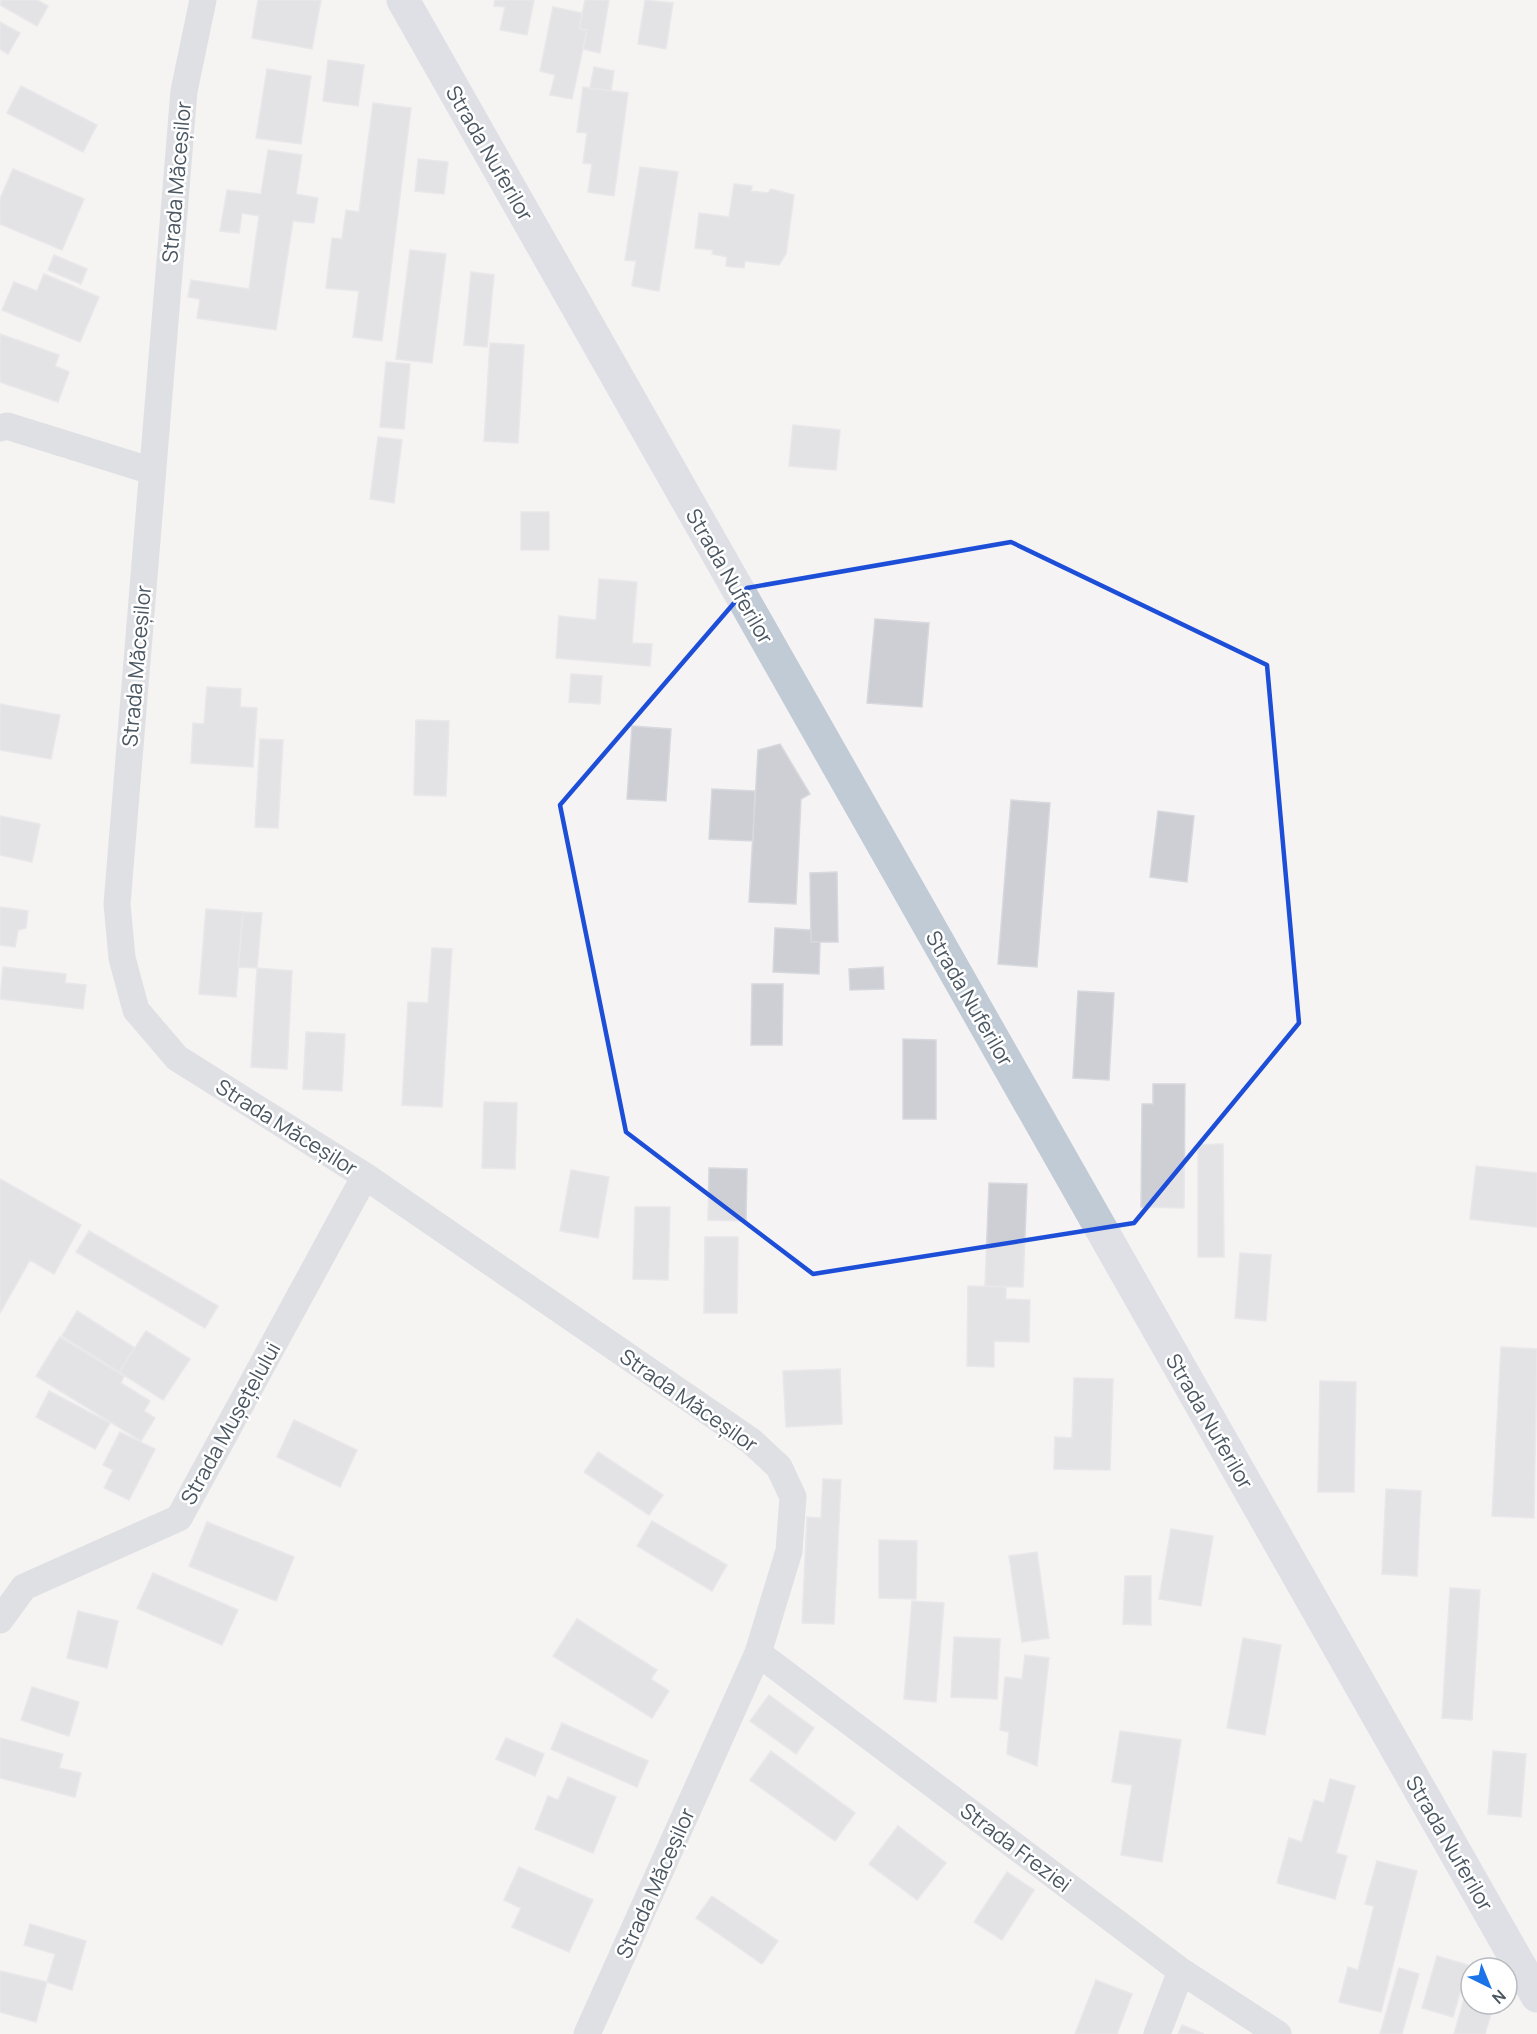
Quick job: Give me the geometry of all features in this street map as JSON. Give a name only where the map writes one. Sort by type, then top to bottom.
[{"type":"main road","name":"Strada Nuferilor","points":[[403,0],[1537,1996]]},
{"type":"street","name":"Strada Măceșilor","points":[[203,0],[184,91],[117,904],[122,958],[136,1010],[177,1058],[365,1176],[751,1440],[779,1467],[793,1497],[789,1551],[758,1653],[587,2034]]},
{"type":"street","points":[[0,428],[7,426],[152,471]]},
{"type":"street","name":"Strada Mușețelului","points":[[0,1620],[24,1587],[179,1518],[365,1176]]},
{"type":"street","name":"Strada Freziei","points":[[758,1653],[1181,1971],[1278,2034]]},
{"type":"street","points":[[1157,2034],[1181,1971]]},
{"type":"highlighted area","points":[[1011,542],[1267,665],[1299,1023],[1134,1223],[813,1274],[626,1132],[560,805],[747,588]]},
{"type":"building","points":[[1,0],[37,0],[48,6],[37,26],[0,5]]},
{"type":"building","points":[[258,0],[321,0],[312,49],[252,38]]},
{"type":"building","points":[[495,0],[534,0],[527,35],[500,30],[505,7],[494,6]]},
{"type":"building","points":[[585,0],[609,0],[600,53],[583,49],[587,30],[579,29]]},
{"type":"building","points":[[645,0],[673,3],[666,49],[638,44]]},
{"type":"building","points":[[553,7],[582,13],[579,29],[587,30],[572,99],[550,95],[555,75],[540,71]]},
{"type":"building","points":[[0,22],[20,33],[8,54],[0,49]]},
{"type":"building","points":[[328,60],[364,65],[358,106],[323,101]]},
{"type":"building","points":[[594,67],[614,71],[611,91],[590,88]]},
{"type":"building","points":[[267,69],[311,76],[301,144],[256,138]]},
{"type":"building","points":[[21,86],[97,125],[83,152],[7,113]]},
{"type":"building","points":[[583,87],[628,93],[614,196],[588,192],[592,164],[583,163],[587,133],[577,132]]},
{"type":"building","points":[[373,103],[411,108],[382,341],[353,337],[359,291],[326,288],[332,238],[342,239],[346,210],[359,212]]},
{"type":"building","points":[[268,150],[302,155],[296,194],[318,198],[314,223],[293,221],[276,330],[197,318],[200,299],[188,297],[191,280],[249,289],[259,216],[242,213],[239,233],[220,231],[227,190],[261,194]]},
{"type":"building","points":[[418,159],[448,162],[444,194],[415,191]]},
{"type":"building","points":[[640,167],[678,172],[659,291],[632,286],[636,261],[625,260]]},
{"type":"building","points":[[13,169],[84,199],[62,250],[0,224],[0,199]]},
{"type":"building","points":[[734,184],[752,186],[751,191],[768,193],[771,189],[794,195],[786,254],[779,265],[745,261],[744,268],[726,266],[727,257],[712,254],[713,250],[695,248],[699,213],[729,217]]},
{"type":"building","points":[[410,250],[446,254],[432,363],[396,359]]},
{"type":"building","points":[[54,255],[87,269],[81,284],[48,270]]},
{"type":"building","points":[[471,272],[494,275],[487,347],[464,345]]},
{"type":"building","points":[[44,274],[99,297],[80,342],[2,310],[14,282],[37,291]]},
{"type":"building","points":[[0,334],[59,355],[55,366],[69,372],[58,402],[0,382]]},
{"type":"building","points":[[490,343],[524,345],[518,443],[484,441]]},
{"type":"building","points":[[386,362],[410,364],[404,429],[380,427]]},
{"type":"building","points":[[793,425],[840,430],[836,470],[789,466]]},
{"type":"building","points":[[378,437],[402,440],[394,503],[370,499]]},
{"type":"building","points":[[521,512],[549,512],[549,550],[521,550]]},
{"type":"building","points":[[599,579],[637,582],[632,643],[652,644],[650,666],[556,658],[559,616],[596,620]]},
{"type":"building","points":[[875,619],[929,623],[922,707],[867,703]]},
{"type":"building","points":[[571,674],[602,676],[600,704],[569,702]]},
{"type":"building","points":[[207,687],[241,689],[240,707],[257,708],[253,767],[191,763],[193,723],[204,724]]},
{"type":"building","points":[[0,704],[60,715],[51,759],[0,750]]},
{"type":"building","points":[[416,720],[449,721],[446,796],[414,795]]},
{"type":"building","points":[[632,726],[671,729],[666,801],[627,799]]},
{"type":"building","points":[[260,739],[283,740],[278,828],[255,827]]},
{"type":"building","points":[[780,744],[810,794],[801,799],[796,904],[749,902],[758,750]]},
{"type":"building","points":[[712,789],[755,791],[753,841],[709,839]]},
{"type":"building","points":[[1011,800],[1050,803],[1037,967],[998,964]]},
{"type":"building","points":[[1158,811],[1194,816],[1187,882],[1150,877]]},
{"type":"building","points":[[0,816],[40,824],[32,862],[0,855]]},
{"type":"building","points":[[837,872],[838,942],[811,942],[810,873]]},
{"type":"building","points":[[0,907],[28,911],[26,928],[18,930],[15,947],[0,945]]},
{"type":"building","points":[[206,909],[243,912],[236,997],[199,994]]},
{"type":"building","points":[[243,912],[262,913],[257,968],[238,967]]},
{"type":"building","points":[[775,928],[811,930],[811,942],[820,942],[819,974],[773,972]]},
{"type":"building","points":[[432,948],[452,949],[442,1107],[402,1105],[408,1002],[428,1003]]},
{"type":"building","points":[[3,967],[66,974],[65,983],[86,985],[83,1009],[0,999]]},
{"type":"building","points":[[883,967],[884,989],[850,990],[849,969]]},
{"type":"building","points":[[257,968],[292,971],[287,1069],[251,1067]]},
{"type":"building","points":[[752,984],[783,984],[782,1045],[751,1045]]},
{"type":"building","points":[[1078,991],[1114,993],[1109,1080],[1073,1078]]},
{"type":"building","points":[[306,1032],[345,1034],[342,1091],[303,1089]]},
{"type":"building","points":[[903,1039],[936,1040],[936,1119],[903,1119]]},
{"type":"building","points":[[1153,1084],[1185,1084],[1184,1208],[1141,1207],[1142,1104],[1153,1104]]},
{"type":"building","points":[[484,1102],[517,1103],[515,1169],[482,1168]]},
{"type":"building","points":[[1223,1144],[1224,1257],[1198,1257],[1198,1145]]},
{"type":"building","points":[[1476,1166],[1537,1173],[1537,1227],[1470,1219]]},
{"type":"building","points":[[709,1168],[747,1169],[746,1221],[708,1220]]},
{"type":"building","points":[[571,1170],[609,1177],[598,1238],[560,1231]]},
{"type":"building","points":[[0,1179],[81,1225],[54,1274],[30,1260],[0,1313]]},
{"type":"building","points":[[989,1183],[1027,1184],[1023,1287],[985,1286]]},
{"type":"building","points":[[635,1207],[670,1207],[668,1280],[633,1279]]},
{"type":"building","points":[[89,1231],[218,1306],[205,1328],[76,1252]]},
{"type":"building","points":[[705,1237],[738,1237],[737,1313],[704,1313]]},
{"type":"building","points":[[1240,1253],[1271,1255],[1266,1321],[1235,1318]]},
{"type":"building","points":[[968,1286],[1006,1287],[1006,1299],[1030,1300],[1029,1342],[994,1341],[994,1367],[967,1366]]},
{"type":"building","points":[[77,1311],[135,1348],[119,1372],[62,1336]]},
{"type":"building","points":[[146,1331],[190,1359],[163,1400],[119,1372]]},
{"type":"building","points":[[60,1337],[124,1376],[121,1383],[150,1401],[144,1411],[155,1418],[141,1441],[36,1376]]},
{"type":"building","points":[[1501,1347],[1537,1349],[1534,1518],[1492,1516]]},
{"type":"building","points":[[840,1369],[842,1424],[786,1427],[783,1371]]},
{"type":"building","points":[[1074,1378],[1113,1379],[1110,1470],[1054,1469],[1055,1437],[1072,1438]]},
{"type":"building","points":[[1320,1381],[1356,1382],[1354,1492],[1318,1492]]},
{"type":"building","points":[[49,1391],[110,1423],[95,1449],[36,1417]]},
{"type":"building","points":[[294,1420],[357,1450],[340,1487],[277,1457]]},
{"type":"building","points":[[120,1432],[155,1449],[129,1500],[104,1488],[113,1470],[103,1465]]},
{"type":"building","points":[[598,1452],[663,1495],[649,1515],[584,1472]]},
{"type":"building","points":[[823,1479],[841,1480],[834,1624],[802,1623],[807,1517],[821,1518]]},
{"type":"building","points":[[1386,1489],[1421,1491],[1417,1576],[1382,1574]]},
{"type":"building","points":[[652,1521],[727,1565],[712,1591],[637,1546]]},
{"type":"building","points":[[207,1522],[294,1557],[276,1601],[189,1566]]},
{"type":"building","points":[[1171,1529],[1213,1536],[1201,1606],[1159,1599]]},
{"type":"building","points":[[879,1540],[917,1541],[916,1599],[879,1598]]},
{"type":"building","points":[[1037,1552],[1049,1638],[1022,1642],[1009,1556]]},
{"type":"building","points":[[153,1573],[238,1610],[222,1645],[137,1608]]},
{"type":"building","points":[[1125,1576],[1151,1576],[1151,1625],[1123,1624]]},
{"type":"building","points":[[1450,1588],[1480,1590],[1472,1720],[1442,1718]]},
{"type":"building","points":[[912,1601],[944,1603],[936,1702],[904,1699]]},
{"type":"building","points":[[78,1611],[118,1621],[107,1668],[67,1658]]},
{"type":"building","points":[[577,1619],[657,1670],[651,1679],[669,1691],[652,1718],[553,1656]]},
{"type":"building","points":[[954,1637],[1000,1639],[997,1699],[951,1697]]},
{"type":"building","points":[[1243,1638],[1281,1645],[1265,1735],[1227,1728]]},
{"type":"building","points":[[1025,1655],[1049,1658],[1037,1766],[1007,1754],[1009,1732],[1000,1730],[1005,1677],[1022,1679]]},
{"type":"building","points":[[32,1687],[79,1702],[69,1736],[21,1720]]},
{"type":"building","points":[[769,1695],[814,1728],[796,1754],[750,1721]]},
{"type":"building","points":[[562,1723],[648,1761],[637,1787],[551,1749]]},
{"type":"building","points":[[1120,1731],[1181,1740],[1162,1862],[1121,1855],[1132,1785],[1112,1782]]},
{"type":"building","points":[[0,1738],[63,1754],[59,1768],[81,1773],[75,1797],[0,1778]]},
{"type":"building","points":[[506,1738],[544,1754],[535,1776],[496,1759]]},
{"type":"building","points":[[771,1751],[855,1813],[835,1841],[750,1780]]},
{"type":"building","points":[[1493,1751],[1526,1754],[1521,1817],[1488,1814]]},
{"type":"building","points":[[568,1777],[616,1797],[593,1853],[535,1829],[548,1796],[558,1800]]},
{"type":"building","points":[[1330,1779],[1355,1786],[1336,1853],[1347,1856],[1335,1899],[1277,1883],[1289,1838],[1302,1842],[1314,1800],[1324,1803]]},
{"type":"building","points":[[898,1826],[946,1863],[917,1900],[869,1864]]},
{"type":"building","points":[[1377,1861],[1417,1871],[1381,2012],[1339,2002],[1348,1967],[1358,1970],[1374,1906],[1365,1904]]},
{"type":"building","points":[[519,1867],[593,1900],[569,1952],[512,1927],[521,1908],[504,1900]]},
{"type":"building","points":[[1007,1872],[1034,1890],[1002,1940],[974,1922]]},
{"type":"building","points":[[712,1896],[778,1941],[762,1964],[696,1918]]},
{"type":"building","points":[[30,1924],[86,1941],[72,1990],[47,1982],[55,1954],[24,1945]]},
{"type":"building","points":[[1437,1956],[1459,1962],[1459,1996],[1453,2017],[1422,2008]]},
{"type":"building","points":[[1399,1968],[1419,1974],[1402,2034],[1380,2034]]},
{"type":"building","points":[[0,1971],[47,1982],[36,2022],[0,2012]]},
{"type":"building","points":[[1096,1980],[1132,1994],[1117,2034],[1075,2034]]},
{"type":"building","points":[[1459,2016],[1490,2016],[1485,2034],[1454,2034]]},
{"type":"building","points":[[1182,2025],[1204,2034],[1178,2034]]}]
